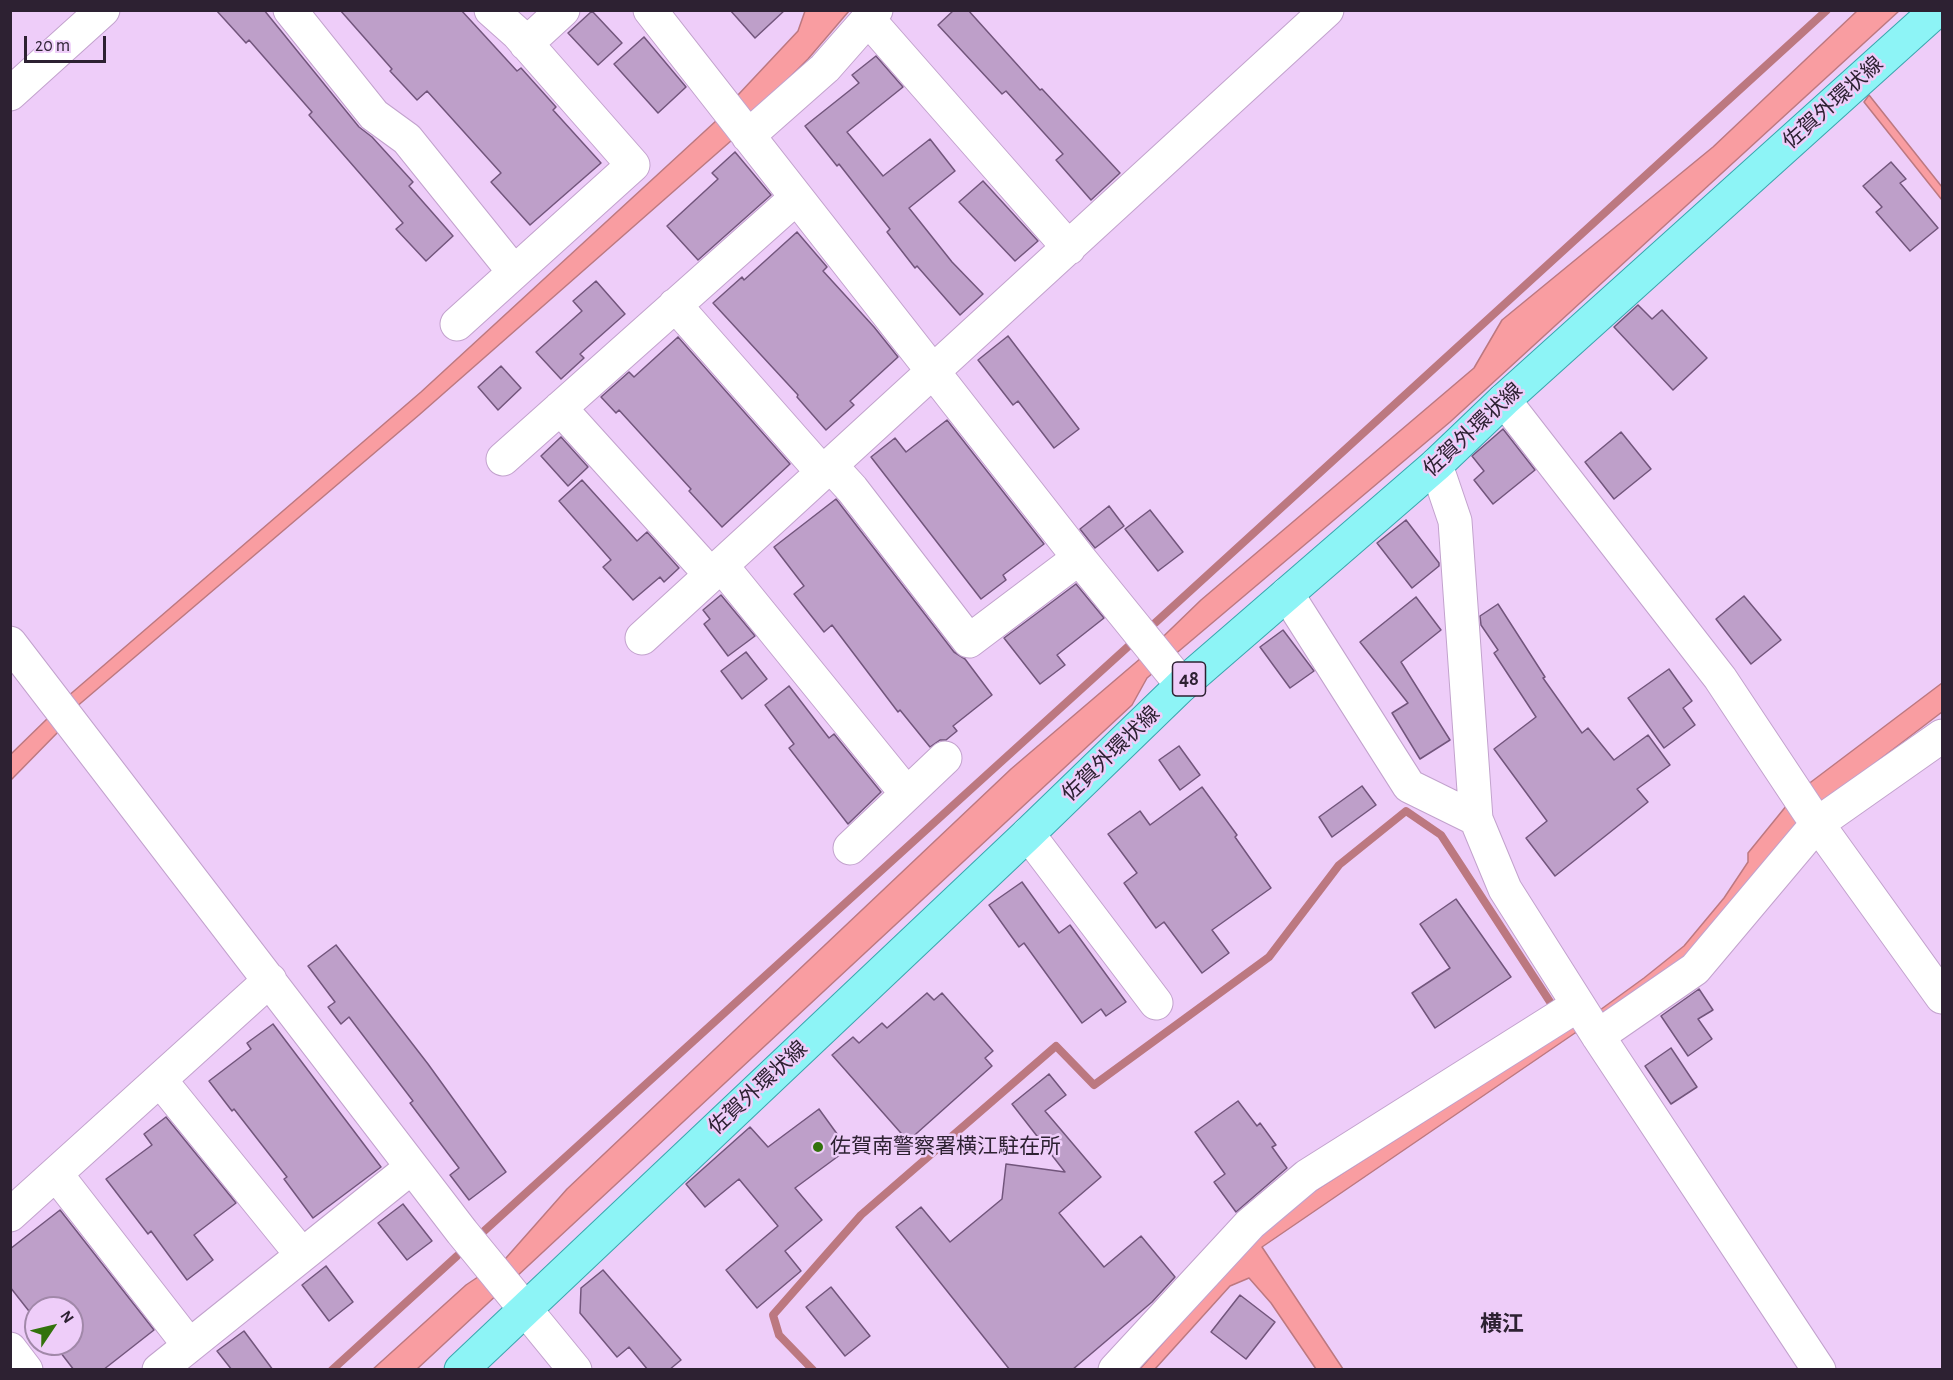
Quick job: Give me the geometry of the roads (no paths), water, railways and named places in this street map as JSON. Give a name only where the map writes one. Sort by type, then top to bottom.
[{"type":"main road","name":"佐賀外環状線","points":[[461,1370],[521,1305],[1028,834],[1166,666],[1287,594],[1436,465],[1504,400],[1937,10]]},
{"type":"street","points":[[10,94],[103,10]]},
{"type":"street","points":[[457,324],[633,165],[526,44],[491,10]]},
{"type":"street","points":[[526,44],[563,10]]},
{"type":"street","points":[[650,10],[1166,666]]},
{"type":"street","points":[[642,638],[1327,10]]},
{"type":"street","points":[[748,136],[825,68],[872,15],[1069,248]]},
{"type":"street","points":[[305,16],[374,115],[406,139],[514,272]]},
{"type":"street","points":[[503,459],[796,198]]},
{"type":"street","points":[[675,305],[827,469],[852,489],[969,641],[1079,558]]},
{"type":"street","points":[[1504,400],[1720,678],[1808,811],[1942,997]]},
{"type":"street","points":[[560,408],[716,570],[907,794]]},
{"type":"street","points":[[1436,465],[1455,521],[1476,819],[1504,889],[1566,1013],[1598,1036],[1819,1370]]},
{"type":"street","points":[[1287,594],[1409,786],[1476,819]]},
{"type":"street","points":[[10,643],[412,1167],[575,1370]]},
{"type":"street","points":[[1598,1036],[1695,969],[1808,811],[1942,736]]},
{"type":"street","points":[[850,848],[945,758]]},
{"type":"street","points":[[1028,834],[1155,1003]]},
{"type":"street","points":[[10,1215],[270,980]]},
{"type":"street","points":[[1115,1370],[1250,1224],[1307,1176],[1566,1013]]},
{"type":"street","points":[[160,1080],[302,1255]]},
{"type":"street","points":[[159,1370],[412,1167]]},
{"type":"street","points":[[57,1174],[189,1345]]},
{"type":"street","points":[[10,1349],[26,1370]]},
{"type":"waterway","points":[[1155,623],[1827,10]]},
{"type":"waterway","points":[[483,1232],[1132,643]]},
{"type":"waterway","points":[[813,1370],[779,1335],[773,1315],[861,1215],[1056,1046],[1094,1085],[1269,957],[1339,865],[1406,811],[1441,835],[1556,1011]]},
{"type":"waterway","points":[[332,1370],[457,1256]]},
{"type":"place","name":"佐賀南警察署横江駐在所","points":[[818,1147]]},
{"type":"district","name":"横江","points":[[1502,1324]]}]
